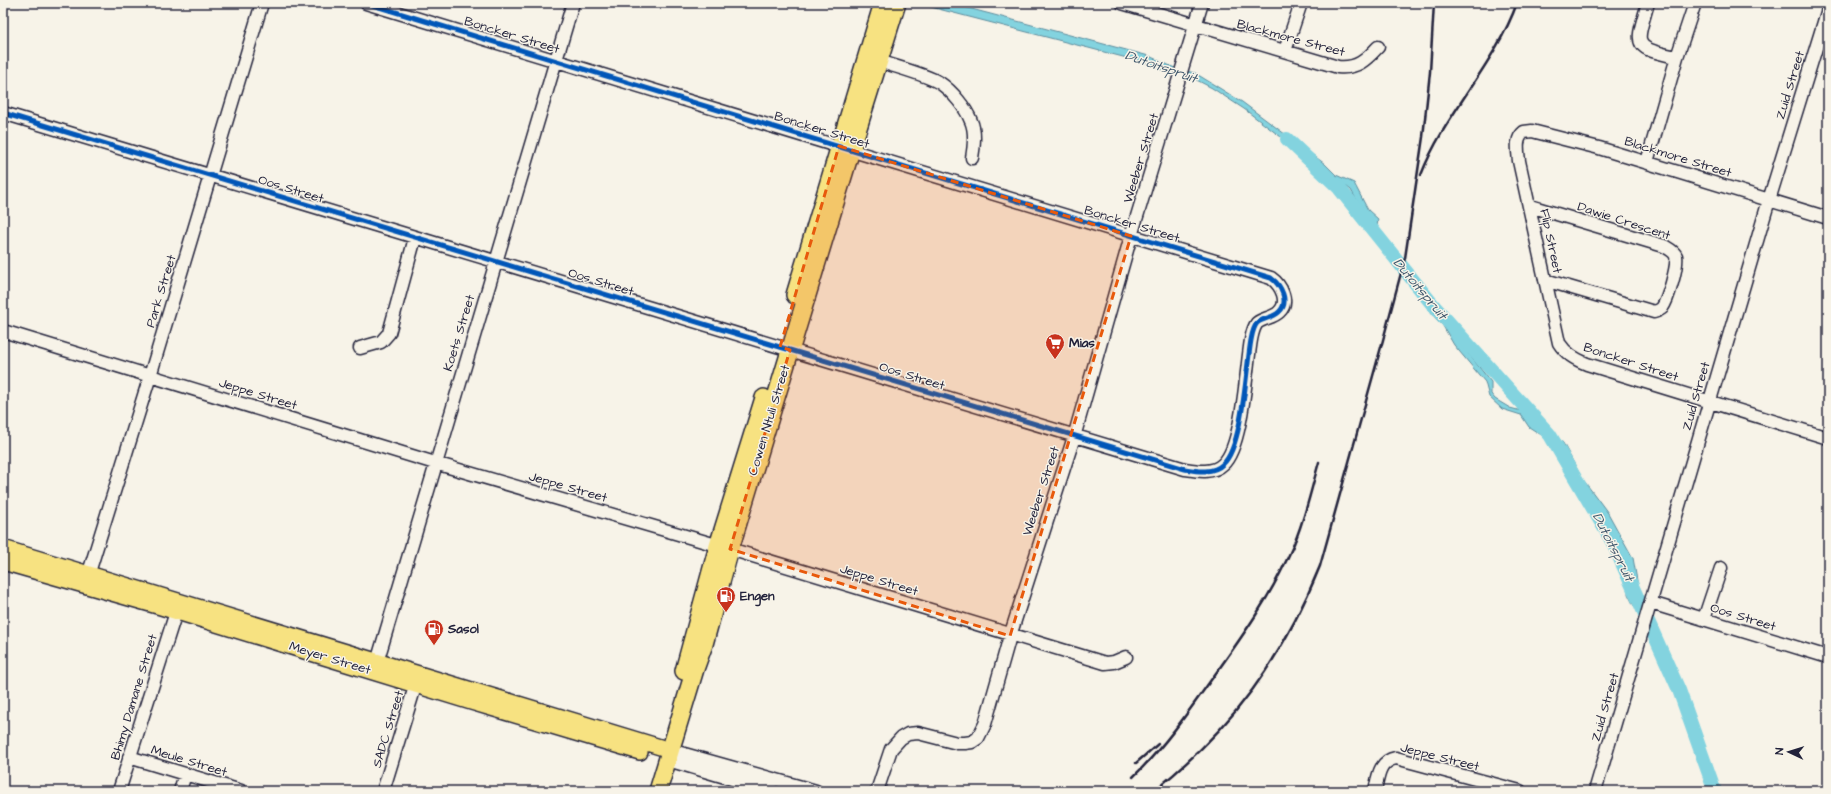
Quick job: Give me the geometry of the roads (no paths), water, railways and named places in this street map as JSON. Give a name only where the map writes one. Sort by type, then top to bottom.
[{"type":"highway","name":"Cowen Ntuli Street","points":[[845,148],[878,61],[890,4]]},
{"type":"highway","name":"Cowen Ntuli Street","points":[[658,791],[664,753],[685,668],[724,548],[890,4]]},
{"type":"highway","name":"Cowen Ntuli Street","points":[[646,791],[664,753]]},
{"type":"main road","points":[[3,548],[86,580],[376,666]]},
{"type":"main road","name":"Meyer Street","points":[[3,562],[86,580],[176,612],[376,666],[417,679],[471,702],[664,753]]},
{"type":"street","name":"Park Street","points":[[86,580],[150,376],[262,3]]},
{"type":"street","name":"Boncker Street","points":[[366,3],[1271,278],[1277,283],[1283,293],[1282,307],[1277,314],[1259,322],[1254,329],[1236,437],[1230,454],[1223,464],[1215,469],[1194,471]]},
{"type":"street","name":"Koets Street","points":[[376,666],[435,463],[573,3]]},
{"type":"street","name":"Blackmore Street","points":[[1122,3],[1195,26],[1286,51],[1329,65],[1345,68],[1358,65],[1378,47]]},
{"type":"street","name":"Weeber Street","points":[[877,791],[891,750],[901,738],[908,734],[918,733],[957,743],[972,742],[978,738],[985,724],[1010,636],[1074,437],[1131,236],[1202,3]]},
{"type":"street","points":[[1286,51],[1301,3]]},
{"type":"street","points":[[1648,3],[1640,32],[1640,41],[1650,52],[1677,57]]},
{"type":"street","points":[[1647,162],[1677,57],[1695,3]]},
{"type":"street","name":"Zuid Street","points":[[1595,791],[1769,200],[1828,9]]},
{"type":"street","points":[[878,61],[940,83],[947,89],[961,105],[972,122],[972,158]]},
{"type":"street","name":"Oos Street","points":[[3,113],[1074,437],[1194,471]]},
{"type":"street","name":"Blackmore Street","points":[[1520,136],[1524,132],[1536,132],[1647,162],[1828,218]]},
{"type":"street","name":"Flip Street","points":[[1520,136],[1518,150],[1559,343],[1564,351]]},
{"type":"street","name":"Dawie Crescent","points":[[1530,206],[1664,246],[1674,252],[1676,258],[1674,273],[1665,302],[1662,308],[1654,312],[1647,312],[1545,280]]},
{"type":"street","points":[[360,348],[381,342],[389,333],[415,238]]},
{"type":"street","name":"Jeppe Street","points":[[3,331],[435,463],[724,548],[1010,636],[1105,663],[1114,662],[1126,657]]},
{"type":"street","name":"Boncker Street","points":[[1564,351],[1578,361],[1587,364],[1828,438]]},
{"type":"street","points":[[1704,619],[1721,568]]},
{"type":"street","name":"Oos Street","points":[[1651,603],[1828,657]]},
{"type":"street","name":"Bhimy Damane Street","points":[[119,791],[176,612]]},
{"type":"street","name":"SADC Street","points":[[383,791],[417,679]]},
{"type":"street","name":"Meyer Street","points":[[664,753],[772,791]]},
{"type":"street","name":"Meyer Street","points":[[664,753],[816,791]]},
{"type":"street","name":"Meule Street","points":[[130,757],[241,791]]},
{"type":"street","name":"Jeppe Street","points":[[1375,791],[1380,771],[1385,762],[1396,758],[1520,791]]},
{"type":"street","points":[[180,791],[185,774]]},
{"type":"water","points":[[907,3],[942,3],[964,7],[1149,56],[1177,69],[1195,73],[1242,102],[1325,164],[1336,175],[1354,183],[1368,210],[1378,219],[1377,227],[1360,206],[1351,190],[1244,109],[1212,88],[1187,75],[1175,77],[1150,64],[927,6]]},
{"type":"water","points":[[1437,305],[1460,343],[1491,382],[1491,394],[1495,399],[1510,408],[1525,412],[1534,425],[1541,430],[1553,432],[1563,443],[1582,478],[1608,513],[1633,558],[1640,597],[1645,605],[1641,612],[1634,606],[1628,594],[1628,566],[1617,541],[1560,447],[1529,427],[1521,415],[1502,409],[1489,397],[1485,382],[1454,345],[1443,326],[1429,311]]},
{"type":"waterway","name":"Dutoitspruit","points":[[1287,139],[1339,188],[1433,305],[1550,435],[1612,541],[1679,690],[1715,791]]},
{"type":"railway","points":[[1154,791],[1208,742],[1252,690],[1272,662],[1289,632],[1320,566],[1405,258],[1423,137],[1430,72],[1434,3]]},
{"type":"railway","points":[[1421,175],[1431,152],[1443,131],[1508,26],[1517,3]]},
{"type":"railway","points":[[1133,777],[1165,743],[1184,718],[1234,648],[1266,599],[1285,564],[1297,536],[1319,462]]},
{"type":"railway","points":[[1136,763],[1158,744]]},
{"type":"place","name":"Mias","points":[[1055,360]]},
{"type":"place","name":"Engen","points":[[726,613]]},
{"type":"place","name":"Sasol","points":[[434,646]]}]
